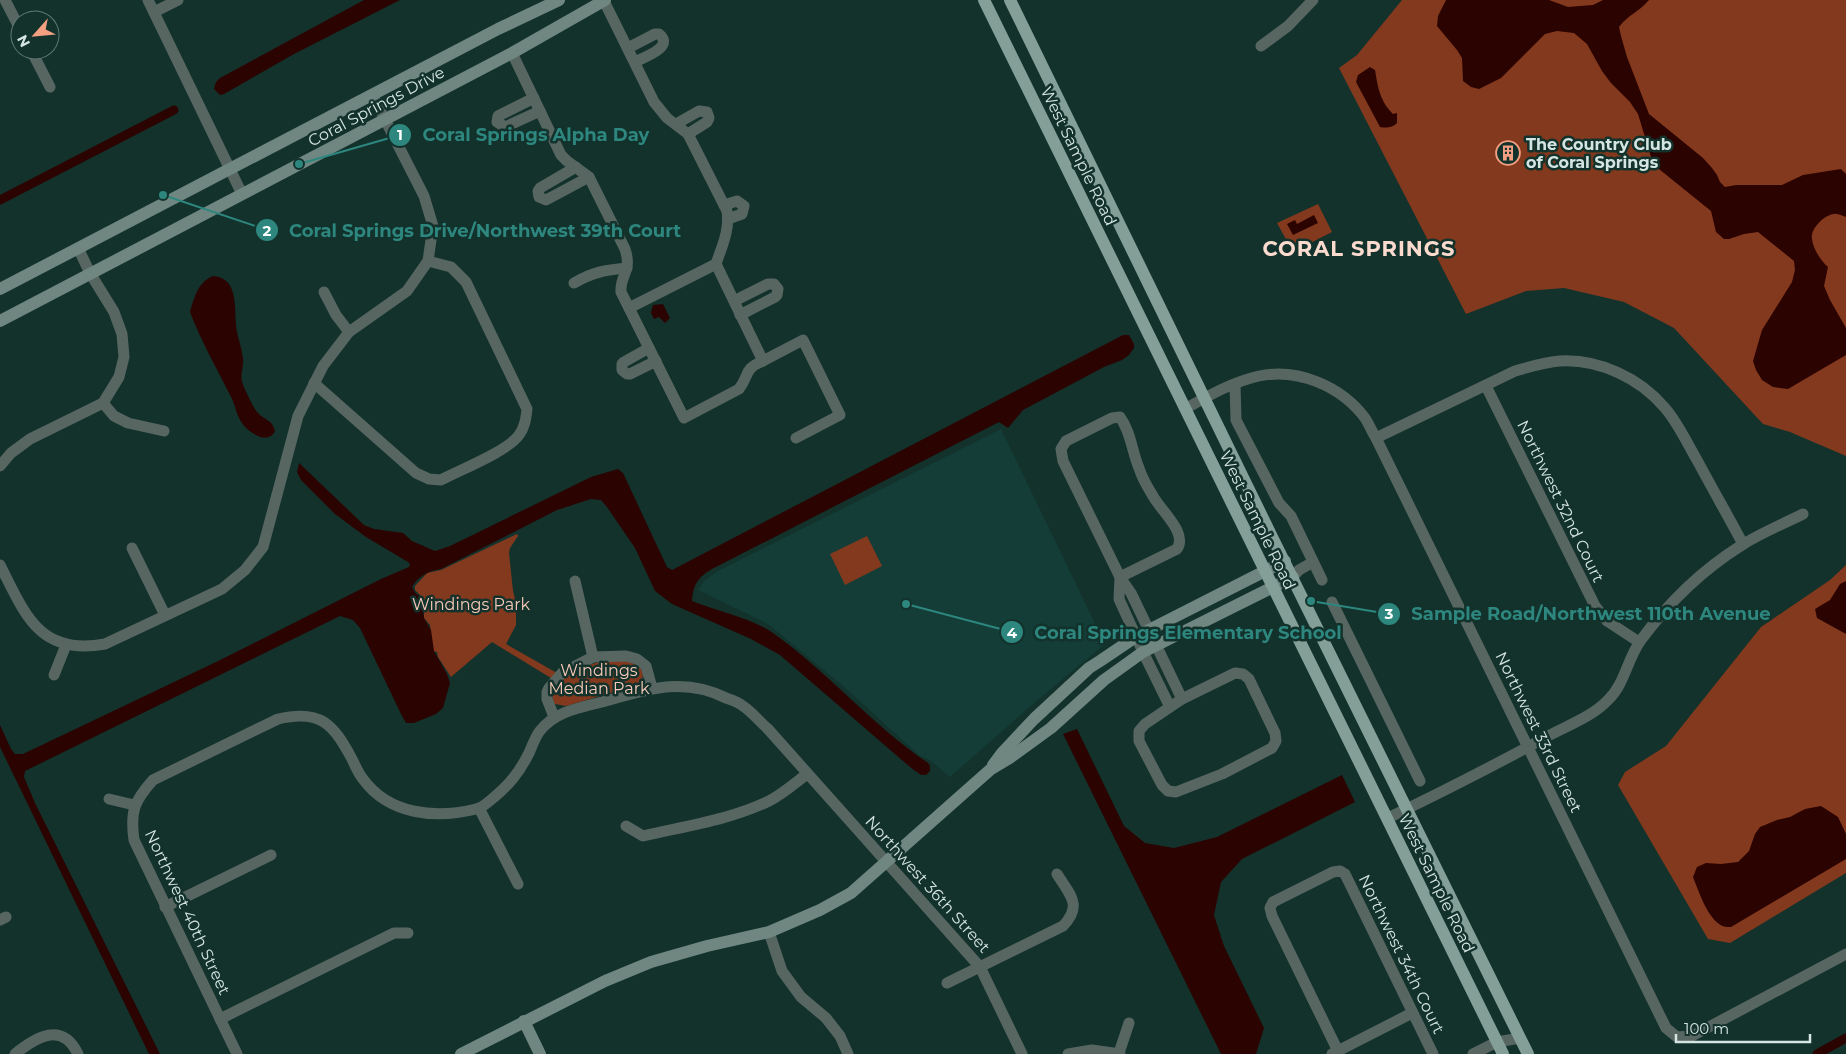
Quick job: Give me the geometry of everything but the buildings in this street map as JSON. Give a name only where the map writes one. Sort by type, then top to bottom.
[{"type":"main road","name":"West Sample Road","points":[[984,0],[1503,1054]]},
{"type":"main road","name":"West Sample Road","points":[[1010,0],[1144,277],[1528,1054]]},
{"type":"street","points":[[148,0],[242,194]]},
{"type":"street","points":[[154,12],[178,0]]},
{"type":"street","name":"Coral Springs Drive","points":[[0,289],[498,29],[559,0]]},
{"type":"street","points":[[605,0],[654,102],[667,118],[688,134],[724,205],[728,219],[727,232],[716,264],[629,308]]},
{"type":"street","name":"Coral Springs Drive","points":[[0,322],[90,273],[512,53],[605,0]]},
{"type":"street","points":[[1261,46],[1288,26],[1313,0]]},
{"type":"street","points":[[628,48],[656,34],[659,34],[664,40],[664,44],[660,49],[635,62]]},
{"type":"street","points":[[512,53],[561,154],[589,178],[625,249],[628,259],[627,268],[620,287],[684,418],[739,389],[748,369],[753,365],[803,340],[840,415],[796,438]]},
{"type":"street","points":[[36,60],[50,87]]},
{"type":"street","points":[[0,565],[23,610],[36,627],[50,638],[66,645],[88,647],[105,644],[222,589],[245,570],[263,547],[298,416],[323,366],[349,332],[407,291],[428,261],[433,226],[424,196],[372,96]]},
{"type":"street","points":[[534,98],[498,116],[497,122],[505,127],[540,110]]},
{"type":"street","points":[[676,124],[699,111],[707,112],[709,118],[707,122],[688,134]]},
{"type":"street","points":[[576,167],[540,188],[538,191],[539,198],[549,198],[589,178]]},
{"type":"street","points":[[724,205],[737,201],[744,206],[742,214],[728,219]]},
{"type":"street","points":[[0,466],[11,452],[30,439],[103,403],[119,377],[124,357],[122,334],[114,312],[90,273],[78,248]]},
{"type":"street","points":[[314,383],[416,473],[430,479],[441,480],[510,444],[520,434],[525,422],[527,409],[466,282],[451,267],[428,261]]},
{"type":"street","points":[[716,264],[763,361]]},
{"type":"street","points":[[574,283],[591,273],[627,268]]},
{"type":"street","points":[[734,301],[768,284],[774,284],[778,289],[775,298],[740,315]]},
{"type":"street","points":[[324,292],[336,315],[349,332]]},
{"type":"street","points":[[649,348],[624,362],[622,370],[630,374],[656,361]]},
{"type":"street","points":[[1376,438],[1515,371],[1530,366],[1561,361],[1592,364],[1621,373],[1644,388],[1665,408],[1682,434],[1744,544]]},
{"type":"street","name":"Northwest 33rd Street","points":[[1185,409],[1235,384],[1260,376],[1284,374],[1308,378],[1330,388],[1348,401],[1364,418],[1376,438],[1666,1028],[1677,1037],[1692,1036],[1846,954]]},
{"type":"street","points":[[1235,384],[1236,420],[1279,503],[1291,516],[1322,580]]},
{"type":"street","name":"Northwest 32nd Court","points":[[1486,386],[1596,606],[1607,621],[1639,642]]},
{"type":"street","points":[[103,403],[114,416],[128,423],[164,431]]},
{"type":"street","points":[[1120,577],[1177,549],[1181,544],[1180,534],[1153,497],[1139,468],[1125,424],[1120,417],[1112,418],[1066,441],[1061,449],[1063,461],[1120,577],[1131,593],[1182,699]]},
{"type":"street","points":[[1388,818],[1528,747],[1596,710],[1609,700],[1618,687],[1639,642],[1681,592],[1705,571],[1744,544],[1803,514]]},
{"type":"street","points":[[132,548],[165,615]]},
{"type":"street","points":[[991,769],[1019,734],[1089,668],[1137,636],[1285,561]]},
{"type":"street","points":[[461,1054],[604,981],[652,962],[707,946],[769,932],[820,910],[850,893],[991,769],[1044,733],[1104,680],[1143,652],[1273,588],[1293,577],[1299,570],[1313,562]]},
{"type":"street","points":[[1120,577],[1120,599],[1170,707]]},
{"type":"street","points":[[575,581],[593,657]]},
{"type":"street","points":[[1332,602],[1420,781]]},
{"type":"street","points":[[54,675],[66,645]]},
{"type":"street","points":[[109,799],[134,805],[153,780],[278,719],[292,716],[313,716],[326,723],[339,734],[363,779],[376,793],[397,806],[423,814],[452,815],[479,808],[517,776],[538,733],[554,717],[547,699],[547,692],[562,673],[593,657],[626,656],[637,659],[646,666],[652,688]]},
{"type":"street","points":[[1235,673],[1243,674],[1248,679],[1275,733],[1276,741],[1272,748],[1222,774],[1176,792],[1168,791],[1162,786],[1139,742],[1139,731],[1145,724],[1170,707],[1182,699],[1235,673]]},
{"type":"street","name":"Northwest 36th Street","points":[[554,717],[573,709],[652,688],[685,685],[718,693],[743,706],[768,729],[980,967],[1022,1054]]},
{"type":"street","points":[[626,826],[643,836],[746,812],[772,800],[807,774]]},
{"type":"street","name":"Northwest 40th Street","points":[[134,805],[131,822],[134,840],[237,1054]]},
{"type":"street","points":[[479,808],[518,884]]},
{"type":"street","points":[[165,906],[271,855]]},
{"type":"street","name":"Northwest 34th Court","points":[[1335,1052],[1270,908],[1273,902],[1333,872],[1340,871],[1346,874],[1412,1013],[1434,1054]]},
{"type":"street","points":[[947,983],[1063,926],[1070,918],[1074,908],[1071,897],[1057,874]]},
{"type":"street","points":[[769,932],[782,971],[801,997],[826,1018],[840,1036],[848,1054]]},
{"type":"street","points":[[220,1019],[394,933],[408,933]]},
{"type":"street","points":[[1335,1052],[1412,1013]]},
{"type":"street","points":[[524,1021],[540,1054]]},
{"type":"street","points":[[1068,1054],[1092,1050],[1120,1054],[1129,1023]]},
{"type":"street","points":[[15,1054],[32,1040],[51,1034],[66,1039],[78,1054]]},
{"type":"street","points":[[1473,1054],[1497,1042],[1520,1038]]},
{"type":"street","points":[[1503,1054],[1520,1038]]},
{"type":"shaded area","points":[[364,0],[400,0],[294,54],[224,94],[220,95],[214,89],[216,82],[220,78]]},
{"type":"shaded area","points":[[1446,0],[1549,0],[1568,7],[1593,5],[1603,0],[1649,0],[1619,27],[1627,57],[1649,114],[1703,158],[1725,187],[1736,185],[1782,185],[1803,175],[1841,169],[1846,174],[1846,217],[1836,214],[1826,217],[1815,227],[1812,239],[1818,254],[1828,267],[1824,286],[1846,328],[1846,355],[1788,389],[1773,387],[1762,380],[1753,361],[1762,330],[1792,282],[1795,270],[1794,261],[1758,232],[1724,239],[1716,232],[1711,211],[1659,169],[1651,157],[1638,114],[1630,102],[1602,71],[1587,44],[1574,33],[1557,31],[1545,34],[1501,78],[1479,89],[1471,87],[1463,81],[1462,58],[1437,26],[1438,16]]},
{"type":"shaded area","points":[[1370,67],[1375,70],[1382,99],[1393,114],[1397,113],[1397,123],[1391,127],[1380,127],[1356,82],[1358,75]]},
{"type":"shaded area","points":[[1314,215],[1318,223],[1293,235],[1287,224],[1295,220],[1297,224]]},
{"type":"shaded area","points":[[213,276],[222,278],[232,289],[237,332],[243,359],[242,382],[257,412],[274,427],[275,431],[268,437],[258,436],[253,433],[240,420],[232,398],[190,312],[200,286]]},
{"type":"shaded area","points":[[663,304],[670,318],[665,323],[659,317],[654,319],[651,313],[653,305]]},
{"type":"shaded area","points":[[1123,335],[1129,335],[1134,344],[1134,348],[1129,355],[1023,410],[1008,428],[999,422],[712,569],[700,578],[695,586],[692,601],[755,623],[773,633],[813,664],[888,732],[928,763],[930,771],[926,775],[921,775],[910,767],[780,655],[751,639],[672,604],[655,591],[635,548],[607,507],[601,500],[591,499],[557,510],[441,569],[428,572],[414,583],[412,587],[416,594],[420,596],[424,618],[431,630],[434,651],[450,683],[443,708],[436,714],[414,723],[406,723],[360,628],[353,620],[340,616],[25,771],[24,777],[35,803],[160,1054],[149,1054],[0,747],[0,725],[11,749],[15,754],[23,754],[409,567],[410,564],[408,562],[366,537],[335,514],[301,480],[297,472],[299,463],[364,525],[374,529],[403,533],[412,541],[435,551],[450,546],[591,477],[618,469],[623,473],[667,567],[672,570]]},
{"type":"shaded area","points":[[1001,429],[1105,644],[950,777],[931,761],[919,755],[842,685],[768,624],[698,590],[705,580],[718,571]]},
{"type":"shaded area","points":[[1846,581],[1846,634],[1817,618],[1815,609],[1830,600],[1840,584]]},
{"type":"shaded area","points":[[1077,729],[1124,826],[1145,843],[1174,848],[1217,837],[1342,775],[1355,802],[1242,859],[1221,882],[1214,915],[1224,946],[1264,1028],[1256,1054],[1221,1054],[1063,734]]},
{"type":"shaded area","points":[[1821,806],[1838,817],[1846,834],[1846,859],[1731,927],[1719,924],[1714,920],[1700,896],[1693,877],[1697,867],[1706,863],[1738,862],[1749,851],[1755,834],[1760,827],[1790,817],[1805,809]]},
{"type":"green space","name":"The Country Club of Coral Springs","points":[[1402,0],[1846,0],[1846,456],[1790,432],[1763,424],[1674,328],[1624,302],[1564,288],[1526,291],[1466,314],[1339,68],[1357,55]]},
{"type":"green space","points":[[1318,204],[1332,232],[1293,252],[1277,223]]},
{"type":"green space","name":"Windings Park","points":[[517,534],[518,536],[509,553],[516,603],[516,625],[506,644],[557,673],[551,678],[492,642],[451,677],[438,657],[437,652],[433,651],[430,625],[424,618],[424,599],[415,590],[415,586],[427,573],[441,570]]},
{"type":"green space","points":[[867,536],[882,566],[845,585],[830,554]]},
{"type":"green space","points":[[1846,565],[1846,873],[1730,943],[1708,939],[1618,785],[1625,772],[1666,746],[1761,627],[1830,580]]},
{"type":"green space","name":"Windings Median Park","points":[[608,660],[634,663],[639,666],[643,676],[641,684],[566,706],[555,704],[553,695],[555,687],[561,680],[580,669]]},
{"type":"waterway","points":[[0,200],[174,110]]},
{"type":"waterway","points":[[1817,1054],[1846,1038]]},
{"type":"place","name":"The Country Club of Coral Springs","points":[[1508,153]]},
{"type":"place","name":"Coral Springs Alpha Day","points":[[299,164]]},
{"type":"place","name":"Coral Springs Drive/Northwest 39th Court","points":[[163,195]]},
{"type":"place","name":"Sample Road/Northwest 110th Avenue","points":[[1311,601]]},
{"type":"place","name":"Coral Springs Elementary School","points":[[906,604]]},
{"type":"district","name":"CORAL SPRINGS","points":[[1359,249]]}]
